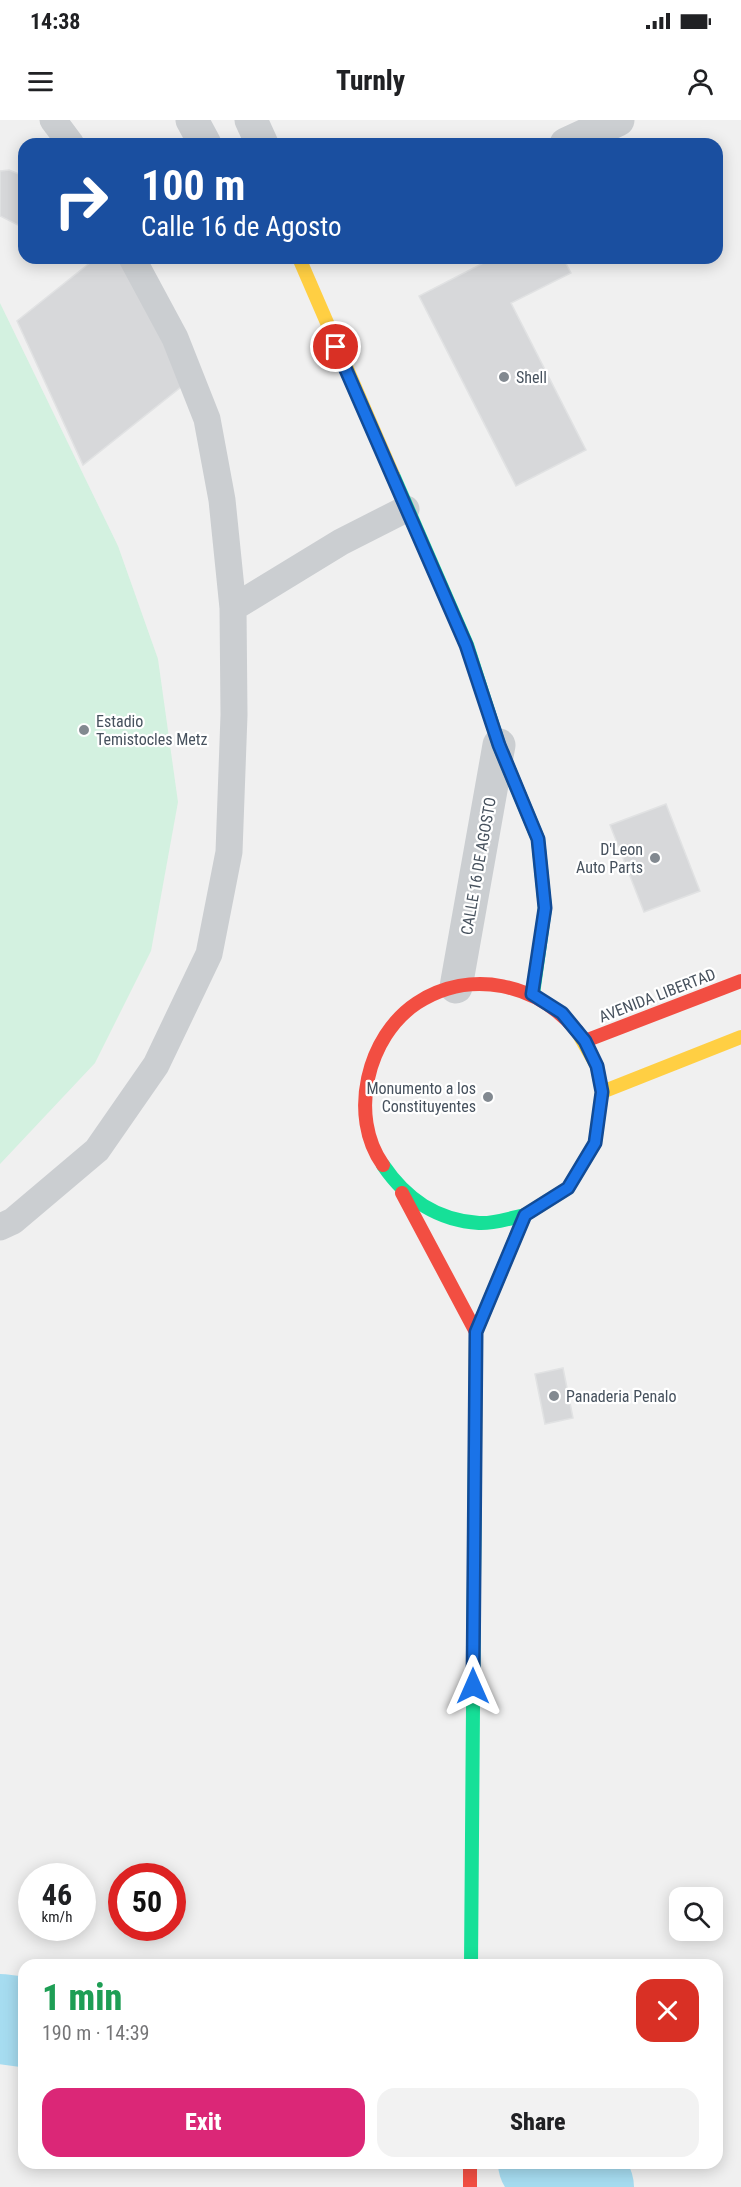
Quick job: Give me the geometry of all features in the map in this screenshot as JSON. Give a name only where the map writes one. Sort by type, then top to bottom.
[{"type":"main road","name":"CALLE 16 DE AGOSTO","points":[[305,264],[406,508],[466,645],[499,745],[538,839],[545,908],[532,994]]},
{"type":"main road","name":"AVENIDA LIBERTAD","points":[[585,1041],[741,981]]},
{"type":"main road","points":[[399,1188],[437,1214],[480,1223],[525,1215],[568,1188],[595,1143],[602,1092],[597,1066],[585,1041],[562,1013],[532,994],[495,984],[456,987],[417,1003],[387,1033],[368,1071],[364,1113],[375,1154],[399,1188],[476,1332]]},
{"type":"main road","points":[[602,1092],[741,1037]]},
{"type":"main road","points":[[471,1959],[476,1332],[525,1215]]},
{"type":"main road","points":[[470,2169],[470,2187]]},
{"type":"street","points":[[192,120],[202,138]]},
{"type":"street","points":[[251,120],[259,138]]},
{"type":"street","points":[[579,138],[618,120]]},
{"type":"street","name":"CALLE 16 DE AGOSTO","points":[[456,987],[499,745]]},
{"type":"lane","points":[[53,120],[66,138]]},
{"type":"lane","points":[[0,1227],[13,1221],[97,1150],[156,1065],[209,954],[229,852],[234,715],[233,608],[222,500],[207,419],[175,338],[135,264]]},
{"type":"lane","points":[[233,608],[341,542],[406,508]]},
{"type":"green space","name":"Estadio Temistocles Metz","points":[[0,303],[118,546],[158,659],[178,802],[151,951],[95,1063],[0,1164]]},
{"type":"building","points":[[9,170],[18,174],[18,225],[0,216],[0,171]]},
{"type":"building","points":[[88,264],[128,264],[186,383],[83,465],[17,321]]},
{"type":"building","name":"Shell","points":[[481,264],[566,264],[571,273],[511,303],[586,450],[516,486],[419,296]]},
{"type":"building","name":"D'Leon Auto Parts","points":[[666,804],[700,891],[644,912],[610,825]]},
{"type":"building","name":"Panaderia Penalo","points":[[563,1368],[573,1418],[545,1424],[535,1374]]},
{"type":"waterway","points":[[0,2019],[18,2021]]},
{"type":"waterway","points":[[554,2169],[589,2187]]},
{"type":"traffic: fast","points":[[393,475],[467,645],[499,745],[538,839],[545,908],[533,994]]},
{"type":"traffic: fast","points":[[383,1165],[412,1198],[449,1217],[484,1223],[525,1215]]},
{"type":"traffic: fast","points":[[471,1959],[475,1450]]},
{"type":"traffic: slow","points":[[302,264],[393,475]]},
{"type":"traffic: slow","points":[[475,1450],[476,1332],[525,1215],[568,1188],[595,1143],[602,1092],[597,1066],[577,1031]]},
{"type":"traffic: slow","points":[[602,1092],[741,1037]]},
{"type":"traffic: jam","points":[[585,1041],[741,981]]},
{"type":"traffic: jam","points":[[383,1165],[372,1145],[367,1124],[365,1101],[368,1078],[375,1056],[386,1035],[400,1017],[417,1003],[438,992],[459,986],[481,984],[503,986],[523,992],[543,1002],[577,1031]]},
{"type":"traffic: jam","points":[[402,1193],[476,1332]]},
{"type":"traffic: jam","points":[[470,2169],[470,2187]]},
{"type":"place","name":"Shell","points":[[504,377]]},
{"type":"place","name":"Estadio Temistocles Metz","points":[[84,730]]},
{"type":"place","name":"D'Leon Auto Parts","points":[[655,858]]},
{"type":"place","name":"Monumento a los Constituyentes","points":[[488,1097]]},
{"type":"place","name":"Panaderia Penalo","points":[[554,1396]]},
{"type":"route","points":[[336,347],[466,645],[499,745],[538,839],[545,908],[532,994],[562,1013],[585,1041],[597,1066],[602,1092],[595,1143],[568,1188],[525,1215],[476,1332],[473,1686]]}]
